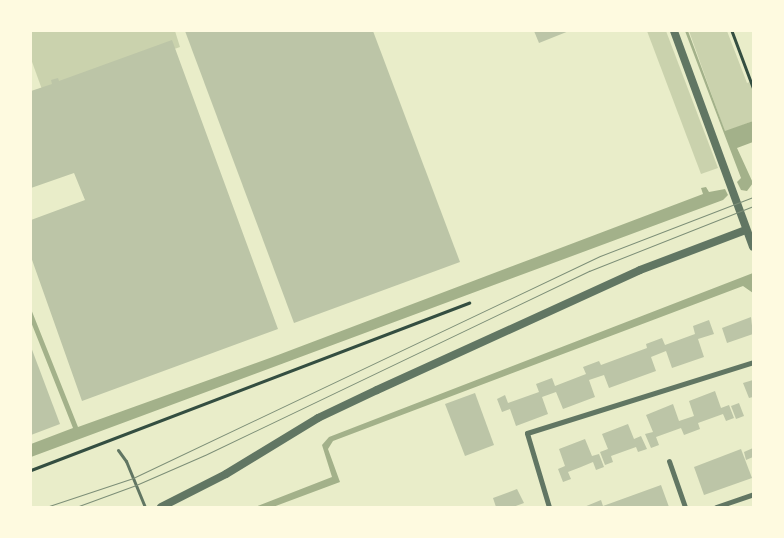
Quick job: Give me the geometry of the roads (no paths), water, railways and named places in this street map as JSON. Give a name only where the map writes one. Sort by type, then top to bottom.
[{"type":"street","points":[[674,31],[753,247]]},
{"type":"street","points":[[161,507],[226,474],[318,418],[377,390],[640,270],[746,230]]},
{"type":"street","points":[[549,507],[527,433],[753,362]]},
{"type":"street","points":[[669,462],[685,507]]},
{"type":"street","points":[[716,507],[753,494]]},
{"type":"lane","points":[[118,450],[126,461],[145,507]]},
{"type":"tram line","points":[[46,507],[133,478],[600,256],[753,197]]},
{"type":"tram line","points":[[76,507],[136,485],[207,454],[589,271],[753,206]]}]
